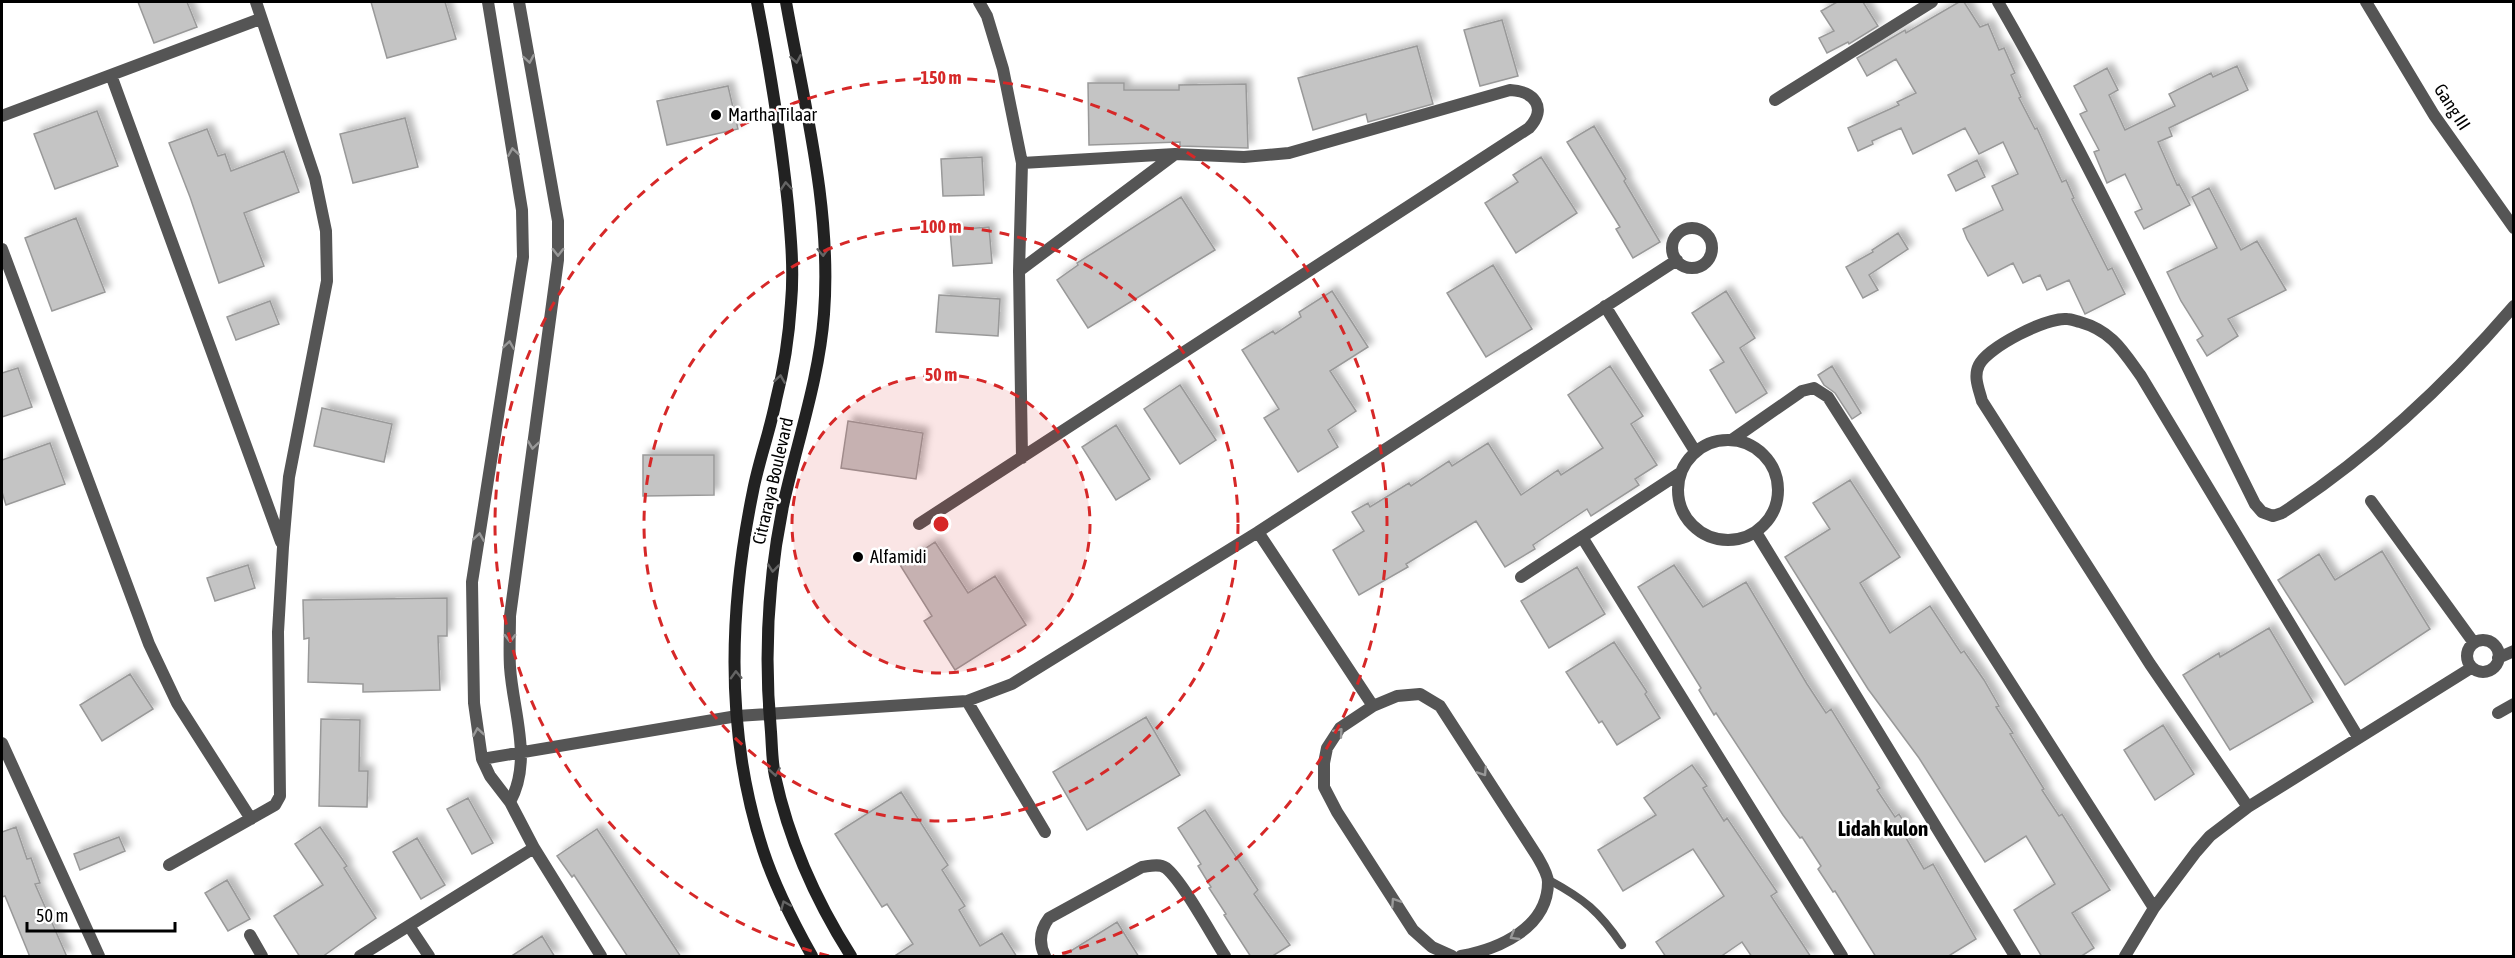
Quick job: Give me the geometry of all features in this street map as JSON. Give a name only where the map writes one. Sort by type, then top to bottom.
[{"type":"main road","name":"Citraraya Boulevard","points":[[757,2],[784,166],[793,268],[791,304],[777,398],[753,489],[741,555],[735,627],[737,716],[748,797],[763,851],[789,913],[812,957]]},
{"type":"main road","name":"Citraraya Boulevard","points":[[786,2],[821,205],[824,312],[816,371],[776,546],[767,662],[769,714],[774,773],[786,821],[809,880],[851,957]]},
{"type":"street","points":[[169,865],[275,805],[280,796],[278,632],[283,547],[289,477],[327,281],[326,231],[315,178],[256,2]]},
{"type":"street","points":[[488,2],[522,210],[523,258],[472,582],[474,703],[482,759],[490,776],[510,802],[534,848],[601,957]]},
{"type":"street","points":[[510,802],[519,786],[522,753],[510,667],[510,616],[558,260],[558,221],[519,2]]},
{"type":"street","points":[[979,2],[987,16],[1003,69],[1022,163],[1019,271],[1022,458]]},
{"type":"street","points":[[1775,100],[1932,2]]},
{"type":"street","points":[[1998,2],[2121,229],[2255,504],[2262,512],[2272,516],[2282,513],[2353,462],[2419,407],[2514,306]]},
{"type":"street","name":"Gang III","points":[[2366,2],[2434,115],[2514,228]]},
{"type":"street","points":[[2,116],[260,19]]},
{"type":"street","points":[[111,75],[283,547]]},
{"type":"street","points":[[919,524],[1529,128],[1538,119],[1539,109],[1530,94],[1521,90],[1510,90],[1288,153],[1244,157],[1175,154],[1022,163]]},
{"type":"street","points":[[1019,271],[1175,154]]},
{"type":"street","points":[[2,249],[149,644],[177,704],[251,819]]},
{"type":"street","points":[[482,759],[737,716],[967,701],[1012,684],[1258,532],[1677,260]]},
{"type":"street","points":[[1605,306],[1695,451]]},
{"type":"street","points":[[2248,807],[2150,664],[1982,401],[1976,380],[1979,365],[2007,343],[2031,328],[2065,318],[2083,322],[2114,339],[2141,376],[2358,737]]},
{"type":"street","points":[[1733,439],[1802,391],[1814,388],[1828,397],[2154,908]]},
{"type":"street","points":[[1521,577],[1680,473],[1695,451],[1713,441],[1733,439],[1757,448],[1774,467],[1780,491],[1773,515],[1756,534],[1737,541],[1716,540],[1697,531],[1683,514],[1677,494],[1680,473]]},
{"type":"street","points":[[2371,501],[2474,643]]},
{"type":"street","points":[[1258,532],[1373,706]]},
{"type":"street","points":[[1756,534],[2015,957]]},
{"type":"street","points":[[1582,537],[1842,957]]},
{"type":"street","points":[[2125,957],[2154,908],[2210,836],[2248,807],[2471,668],[2484,672],[2496,665],[2498,658],[2494,645],[2481,640],[2474,643],[2467,655],[2471,668]]},
{"type":"street","points":[[2498,658],[2514,651]]},
{"type":"street","points":[[1452,957],[1432,947],[1413,930],[1337,812],[1324,787],[1327,748],[1340,728],[1373,706],[1397,696],[1420,694],[1440,706],[1538,856],[1548,880],[1539,913],[1525,930],[1512,939],[1483,952],[1461,957]]},
{"type":"street","points":[[967,701],[1046,832]]},
{"type":"street","points":[[2498,713],[2514,704]]},
{"type":"street","points":[[2,743],[99,957]]},
{"type":"street","points":[[360,957],[534,848]]},
{"type":"street","points":[[1045,957],[1040,940],[1042,927],[1049,918],[1142,867],[1154,865],[1164,867],[1176,880],[1225,957]]},
{"type":"street","points":[[409,926],[429,957]]},
{"type":"street","points":[[250,934],[262,957]]},
{"type":"lane","points":[[1548,880],[1577,896],[1594,909],[1622,945]]},
{"type":"building","points":[[138,2],[187,2],[197,27],[154,43]]},
{"type":"building","points":[[371,2],[445,2],[456,39],[387,58]]},
{"type":"building","points":[[1837,2],[1863,2],[1878,26],[1849,44],[1848,42],[1827,53],[1819,38],[1834,31],[1821,11]]},
{"type":"building","points":[[1959,2],[1964,2],[1980,27],[1988,24],[1999,50],[2004,48],[2015,73],[2011,75],[2021,97],[2019,98],[2035,129],[2037,128],[2062,182],[2066,180],[2074,198],[2072,199],[2108,270],[2112,268],[2125,294],[2085,314],[2069,280],[2047,290],[2040,275],[2023,283],[2013,263],[1988,276],[1967,239],[1963,229],[2003,210],[1992,186],[2018,174],[2003,142],[1979,154],[1965,128],[1913,154],[1901,128],[1872,141],[1873,144],[1858,151],[1848,128],[1899,105],[1897,102],[1916,93],[1896,59],[1867,76],[1857,58]]},
{"type":"building","points":[[1502,20],[1518,76],[1480,86],[1464,30]]},
{"type":"building","points":[[1417,46],[1433,104],[1368,122],[1366,114],[1313,130],[1298,78]]},
{"type":"building","points":[[2237,66],[2248,90],[2169,128],[2172,136],[2158,142],[2177,185],[2179,184],[2190,205],[2144,229],[2135,212],[2142,209],[2125,174],[2107,183],[2094,152],[2099,150],[2080,114],[2087,111],[2074,86],[2107,68],[2118,90],[2109,95],[2125,130],[2175,106],[2169,94],[2211,73],[2213,77]]},
{"type":"building","points":[[1088,83],[1124,83],[1124,90],[1179,90],[1179,85],[1246,84],[1248,148],[1180,146],[1180,142],[1089,145]]},
{"type":"building","points":[[728,86],[738,129],[667,145],[657,101]]},
{"type":"building","points":[[97,111],[118,166],[55,189],[34,134]]},
{"type":"building","points":[[405,118],[418,167],[353,183],[340,134]]},
{"type":"building","points":[[1594,126],[1660,242],[1633,258],[1616,229],[1620,227],[1567,142]]},
{"type":"building","points":[[207,129],[218,156],[225,154],[231,171],[284,151],[299,192],[244,213],[264,266],[219,283],[169,143]]},
{"type":"building","points":[[982,157],[984,195],[943,196],[941,159]]},
{"type":"building","points":[[1541,157],[1577,213],[1516,253],[1485,203],[1518,182],[1513,175]]},
{"type":"building","points":[[1977,160],[1985,177],[1956,191],[1948,175]]},
{"type":"building","points":[[2209,188],[2241,250],[2257,241],[2286,290],[2228,319],[2238,336],[2207,356],[2197,340],[2203,336],[2181,301],[2167,272],[2217,248],[2192,197]]},
{"type":"building","points":[[1181,197],[1215,250],[1088,328],[1057,280],[1078,265],[1077,263]]},
{"type":"building","points":[[76,218],[105,292],[52,311],[25,238]]},
{"type":"building","points":[[989,227],[992,263],[953,266],[950,230]]},
{"type":"building","points":[[1898,233],[1908,249],[1869,275],[1878,290],[1863,298],[1846,267],[1873,252],[1872,250]]},
{"type":"building","points":[[1493,265],[1532,329],[1486,357],[1447,293]]},
{"type":"building","points":[[1332,291],[1368,347],[1330,371],[1356,411],[1328,430],[1338,447],[1298,472],[1264,418],[1279,409],[1242,350],[1273,331],[1275,334],[1301,317],[1299,312]]},
{"type":"building","points":[[1726,291],[1755,338],[1740,348],[1767,393],[1736,413],[1710,370],[1724,362],[1692,313]]},
{"type":"building","points":[[939,295],[1000,299],[998,336],[936,332]]},
{"type":"building","points":[[270,301],[279,324],[236,340],[227,317]]},
{"type":"building","points":[[1610,366],[1643,416],[1631,424],[1657,465],[1635,479],[1639,485],[1591,516],[1587,509],[1533,545],[1535,549],[1505,567],[1476,521],[1406,564],[1408,567],[1359,595],[1333,550],[1364,531],[1352,512],[1368,503],[1370,507],[1409,483],[1411,486],[1449,461],[1452,466],[1488,443],[1521,495],[1558,470],[1561,475],[1603,448],[1568,395]]},
{"type":"building","points":[[1832,366],[1861,413],[1852,419],[1835,393],[1824,385],[1818,375]]},
{"type":"building","points":[[18,368],[32,407],[2,417],[2,373]]},
{"type":"building","points":[[1180,385],[1216,440],[1180,464],[1144,409]]},
{"type":"building","points":[[322,408],[392,424],[384,462],[314,446]]},
{"type":"building","points":[[848,421],[923,433],[916,479],[841,468]]},
{"type":"building","points":[[1116,425],[1150,479],[1116,500],[1082,447]]},
{"type":"building","points":[[50,443],[65,484],[6,505],[2,492],[2,460]]},
{"type":"building","points":[[643,455],[714,455],[714,495],[643,496]]},
{"type":"building","points":[[1850,480],[1900,557],[1860,583],[1890,633],[1930,606],[1961,653],[1964,651],[1984,680],[1999,706],[1996,707],[2013,733],[2010,734],[2044,789],[2042,790],[2059,816],[2062,814],[2110,890],[2072,913],[2094,948],[2080,957],[2042,957],[2014,910],[2055,884],[2026,836],[1985,862],[1919,758],[1868,689],[1785,557],[1830,529],[1813,503]]},
{"type":"building","points":[[935,542],[968,593],[995,576],[1026,625],[955,670],[924,621],[932,616],[900,565]]},
{"type":"building","points":[[2382,551],[2430,629],[2345,685],[2278,580],[2319,554],[2335,580]]},
{"type":"building","points":[[248,565],[255,588],[215,601],[207,578]]},
{"type":"building","points":[[1674,565],[1703,607],[1746,582],[1826,713],[1831,709],[1880,788],[1877,790],[1895,817],[1899,814],[1912,834],[1906,838],[1924,869],[1933,864],[1976,939],[1947,957],[1876,957],[1835,891],[1833,892],[1818,869],[1821,866],[1802,837],[1800,838],[1783,815],[1716,713],[1714,715],[1699,690],[1701,688],[1638,587]]},
{"type":"building","points":[[1577,567],[1605,614],[1549,648],[1521,601]]},
{"type":"building","points":[[447,598],[447,636],[438,636],[440,690],[363,692],[363,684],[308,682],[309,638],[304,639],[303,600]]},
{"type":"building","points":[[2269,628],[2313,702],[2230,750],[2183,675],[2219,653],[2220,657]]},
{"type":"building","points":[[1614,642],[1647,692],[1645,694],[1660,718],[1617,745],[1602,721],[1599,723],[1566,672]]},
{"type":"building","points":[[130,674],[153,709],[102,741],[80,705]]},
{"type":"building","points":[[1146,717],[1180,775],[1087,830],[1053,772]]},
{"type":"building","points":[[321,719],[360,720],[359,771],[368,771],[367,807],[319,806]]},
{"type":"building","points":[[2163,725],[2194,774],[2155,800],[2124,750]]},
{"type":"building","points":[[1692,765],[1707,786],[1703,788],[1724,821],[1727,818],[1777,892],[1771,896],[1811,957],[1752,957],[1742,942],[1720,957],[1666,957],[1656,942],[1724,896],[1693,849],[1623,891],[1598,850],[1656,815],[1644,798]]},
{"type":"building","points":[[901,792],[948,865],[942,870],[965,906],[959,910],[980,946],[1002,933],[1017,957],[893,957],[913,944],[887,904],[882,907],[835,834]]},
{"type":"building","points":[[468,798],[493,843],[472,854],[447,809]]},
{"type":"building","points":[[1205,810],[1258,890],[1254,894],[1290,945],[1271,957],[1251,957],[1224,915],[1226,914],[1198,866],[1201,864],[1178,828]]},
{"type":"building","points":[[16,827],[27,859],[31,858],[40,883],[35,884],[67,957],[30,957],[5,896],[2,897],[2,832]]},
{"type":"building","points":[[320,827],[347,866],[344,868],[376,918],[322,957],[300,957],[274,916],[323,885],[295,844]]},
{"type":"building","points":[[597,829],[681,957],[628,957],[574,875],[572,877],[557,856]]},
{"type":"building","points":[[119,837],[125,851],[80,870],[74,854]]},
{"type":"building","points":[[417,838],[445,885],[421,899],[393,852]]},
{"type":"building","points":[[227,880],[250,919],[228,931],[205,893]]},
{"type":"building","points":[[1117,922],[1139,957],[1061,957]]},
{"type":"building","points":[[542,936],[555,957],[510,957]]},
{"type":"place","name":"Martha Tilaar","points":[[716,115]]},
{"type":"place","name":"Alfamidi","points":[[858,557]]},
{"type":"district","name":"Lidah kulon","points":[[1883,829]]}]
